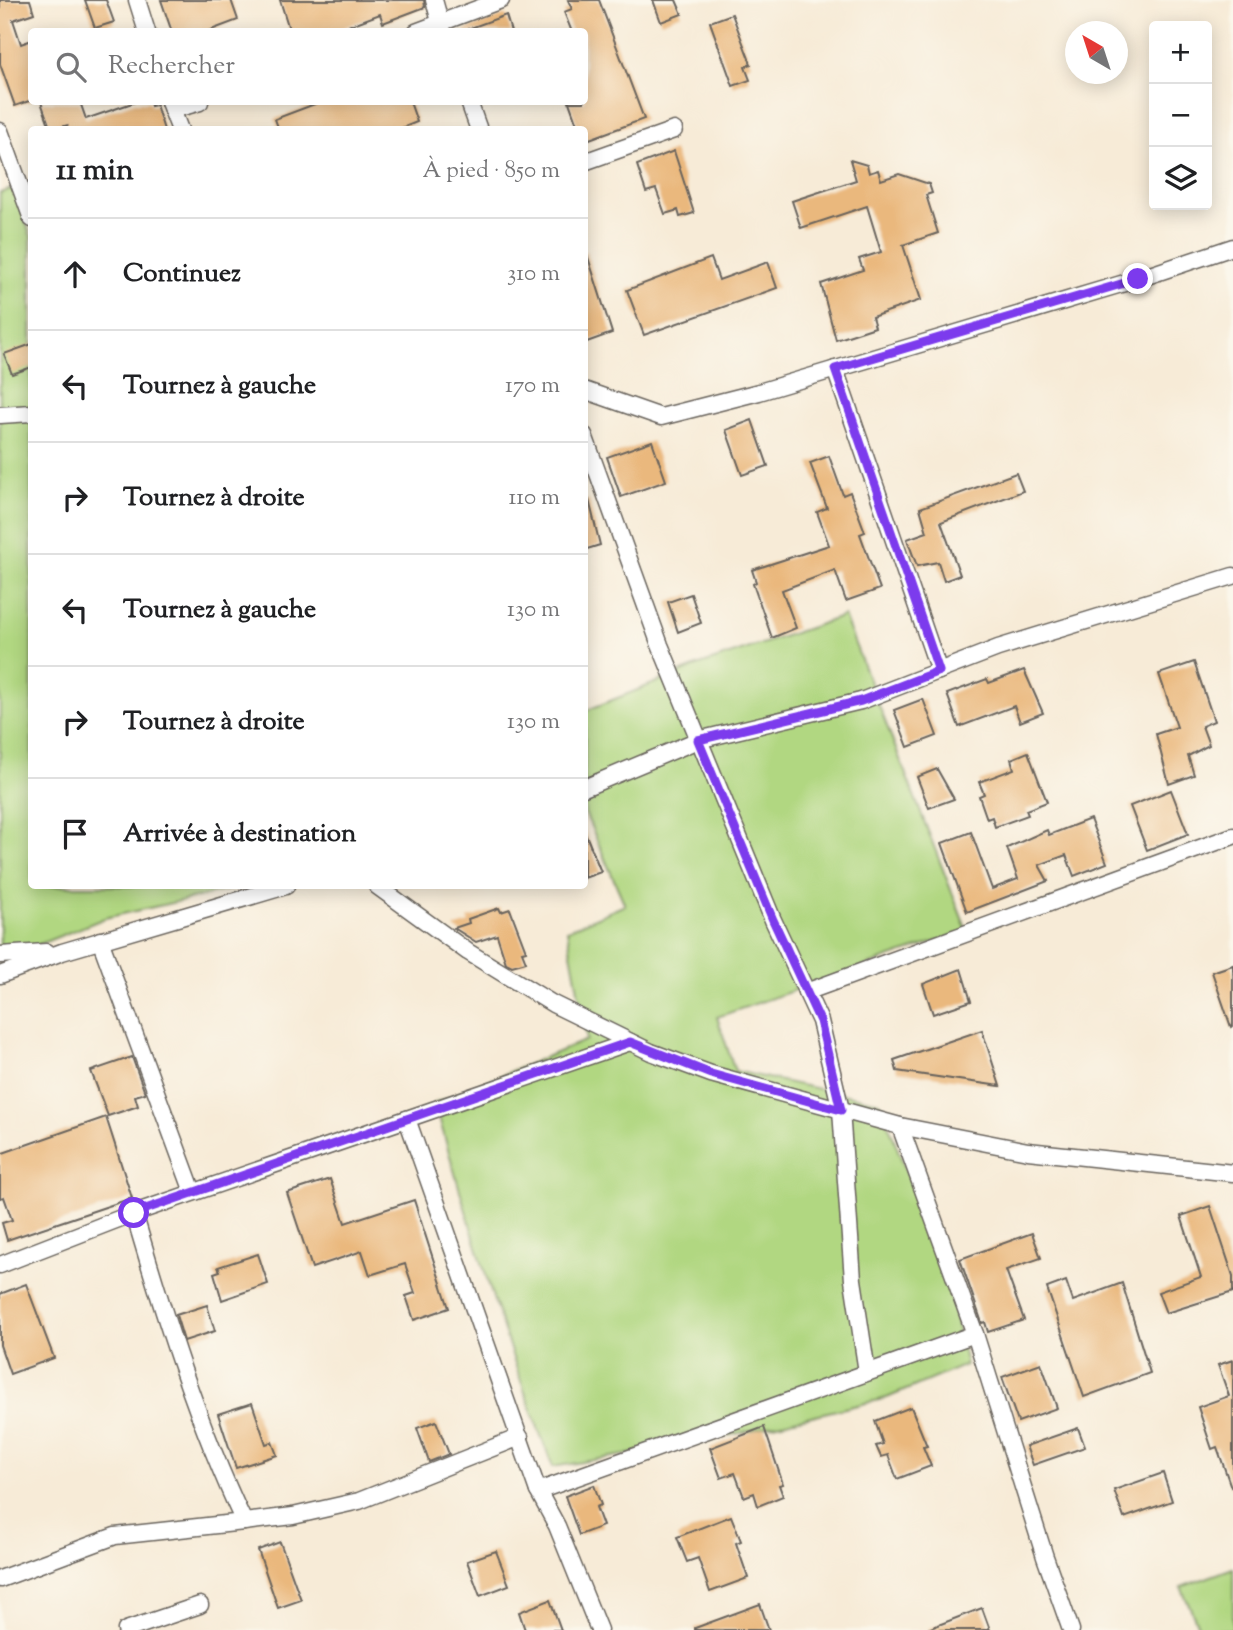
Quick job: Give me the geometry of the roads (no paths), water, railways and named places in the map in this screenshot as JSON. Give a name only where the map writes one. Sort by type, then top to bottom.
[{"type":"street","points":[[137,0],[146,28]]},
{"type":"street","points":[[434,0],[441,28],[500,0]]},
{"type":"street","points":[[470,105],[478,126]]},
{"type":"street","points":[[171,106],[178,126]]},
{"type":"street","points":[[588,161],[674,130]]},
{"type":"street","points":[[1,141],[28,209]]},
{"type":"street","points":[[588,391],[662,417],[1138,279],[1233,247]]},
{"type":"street","points":[[835,369],[939,671]]},
{"type":"street","points":[[0,415],[28,413]]},
{"type":"street","points":[[588,446],[660,645],[698,740],[773,920],[820,1021],[841,1110],[853,1280],[867,1372]]},
{"type":"street","points":[[588,787],[698,740],[861,701],[998,648],[1233,576]]},
{"type":"street","points":[[806,992],[1233,836]]},
{"type":"street","points":[[0,975],[62,952],[269,889]]},
{"type":"street","points":[[381,889],[479,958],[553,1004],[630,1042],[711,1074],[900,1126],[1028,1152],[1233,1173]]},
{"type":"street","points":[[100,940],[193,1192]]},
{"type":"street","points":[[0,955],[62,952]]},
{"type":"street","points":[[2,1259],[630,1042]]},
{"type":"street","points":[[407,1119],[538,1491],[556,1526],[599,1630]]},
{"type":"street","points":[[900,1126],[975,1334],[1045,1557],[1071,1630]]},
{"type":"street","points":[[134,1213],[167,1329],[222,1474],[244,1522]]},
{"type":"street","points":[[538,1491],[975,1334]]},
{"type":"street","points":[[0,1579],[115,1536],[293,1516],[359,1501],[520,1437]]},
{"type":"street","points":[[126,1630],[200,1605]]}]
